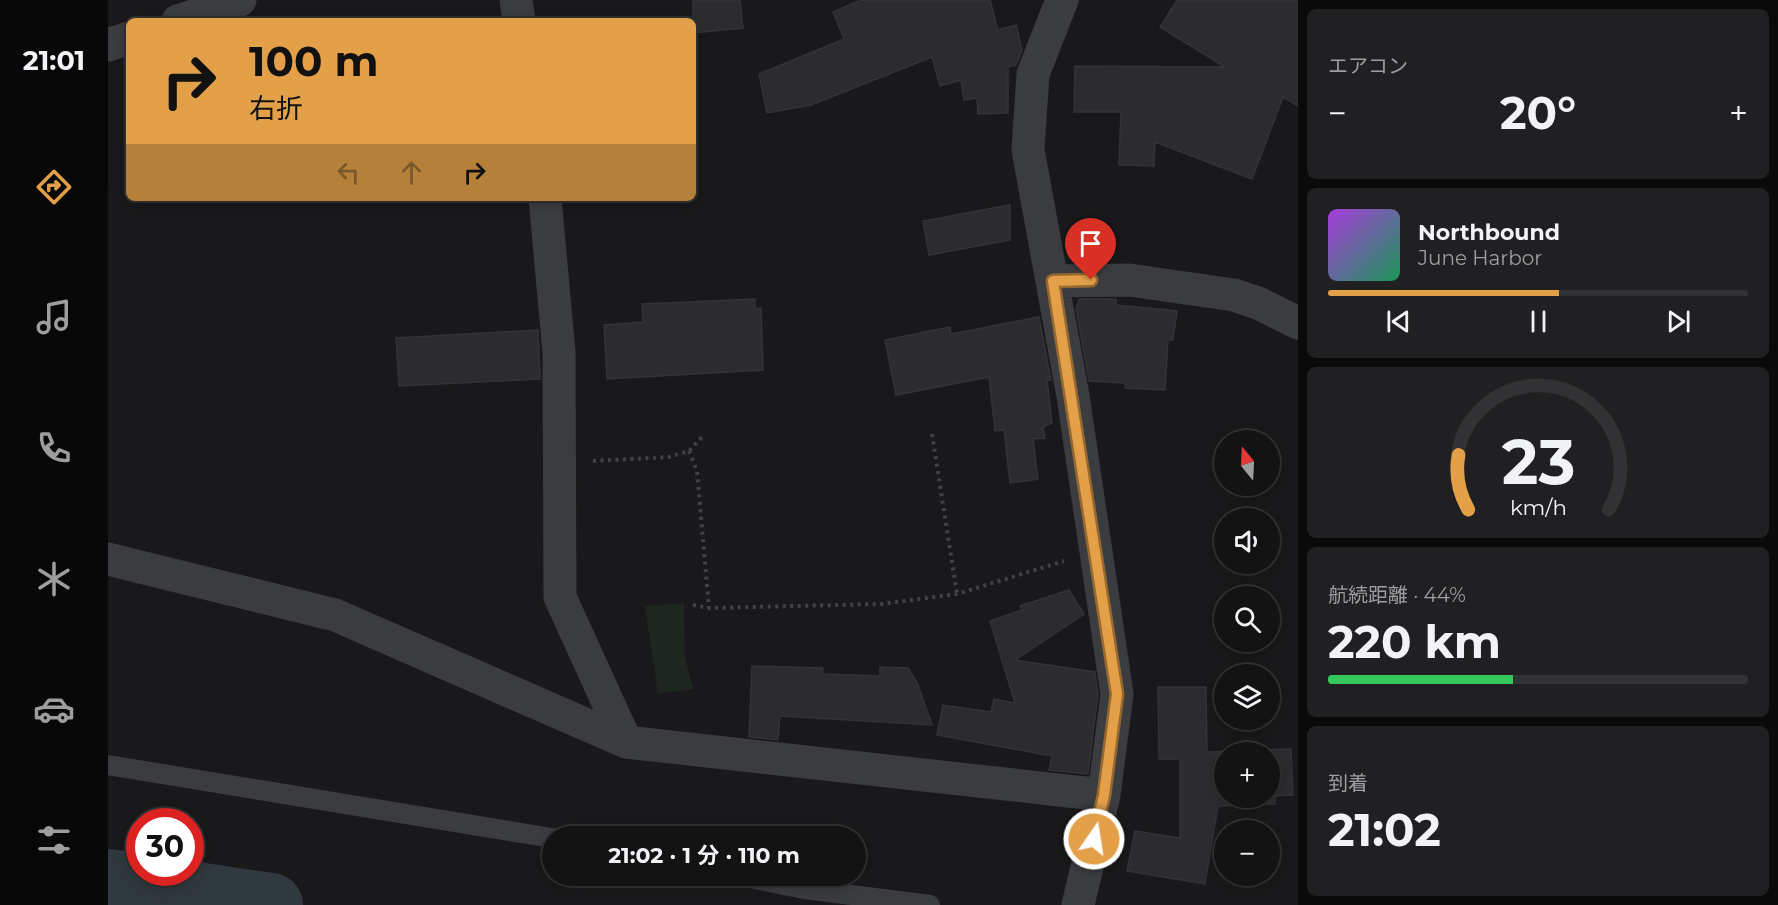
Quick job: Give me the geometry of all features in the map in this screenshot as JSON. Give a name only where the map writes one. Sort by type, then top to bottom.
[{"type":"street","points":[[187,18],[240,0]]},
{"type":"street","points":[[516,0],[519,18]]},
{"type":"street","points":[[1062,0],[1033,74],[1028,150],[1053,281],[1117,694],[1104,795],[1078,905]]},
{"type":"street","points":[[108,45],[126,39]]},
{"type":"street","points":[[545,201],[559,352],[560,597],[626,742]]},
{"type":"street","points":[[1053,281],[1129,280],[1234,295],[1258,303],[1298,323]]},
{"type":"street","points":[[108,559],[335,615],[626,742],[1104,795]]},
{"type":"lane","points":[[108,765],[542,836]]},
{"type":"lane","points":[[789,886],[930,905]]},
{"type":"path","points":[[932,434],[957,594]]},
{"type":"path","points":[[559,462],[669,457],[689,451],[702,437]]},
{"type":"path","points":[[689,451],[697,471],[710,608]]},
{"type":"path","points":[[693,605],[710,608],[882,604],[957,594],[1096,550]]},
{"type":"shaded area","points":[[684,603],[685,657],[693,689],[658,694],[645,606]]},
{"type":"building","points":[[693,0],[740,0],[743,28],[696,33],[696,18],[693,18]]},
{"type":"building","points":[[861,0],[990,0],[998,30],[1016,25],[1022,50],[1016,65],[1008,67],[1008,113],[978,114],[977,98],[964,100],[961,80],[940,86],[932,57],[811,105],[767,113],[759,74],[844,39],[833,12]]},
{"type":"building","points":[[1177,0],[1298,0],[1298,106],[1283,97],[1252,179],[1155,142],[1154,166],[1119,165],[1121,112],[1074,112],[1075,66],[1225,67],[1160,27]]},
{"type":"building","points":[[1010,205],[1010,240],[929,255],[923,221]]},
{"type":"building","points":[[755,299],[755,309],[761,308],[763,370],[607,379],[604,325],[643,322],[642,304]]},
{"type":"building","points":[[1079,299],[1116,299],[1116,305],[1177,311],[1173,340],[1168,340],[1165,390],[1125,388],[1126,383],[1089,381],[1076,309]]},
{"type":"building","points":[[1039,317],[1051,380],[1047,380],[1052,423],[1043,427],[1045,438],[1033,439],[1038,479],[1010,483],[1004,430],[995,431],[989,377],[896,395],[885,340],[950,327],[951,334]]},
{"type":"building","points":[[538,330],[540,379],[399,386],[396,338]]},
{"type":"building","points":[[1069,590],[1084,614],[1015,660],[1095,672],[1098,694],[1088,774],[1049,770],[1052,756],[937,735],[943,705],[991,712],[994,699],[1015,703],[990,621],[1022,610],[1020,606]]},
{"type":"building","points":[[752,666],[823,668],[822,674],[880,676],[880,667],[908,668],[917,682],[932,725],[780,716],[778,740],[749,737]]},
{"type":"building","points":[[1158,687],[1206,687],[1207,752],[1214,752],[1214,808],[1218,808],[1205,884],[1127,871],[1135,831],[1180,838],[1180,759],[1159,759]]},
{"type":"building","points":[[1280,749],[1291,749],[1293,795],[1280,796]]},
{"type":"waterway","points":[[108,881],[271,905]]},
{"type":"route","points":[[1091,280],[1053,281],[1073,396],[1117,694],[1104,795],[1094,839]]}]
